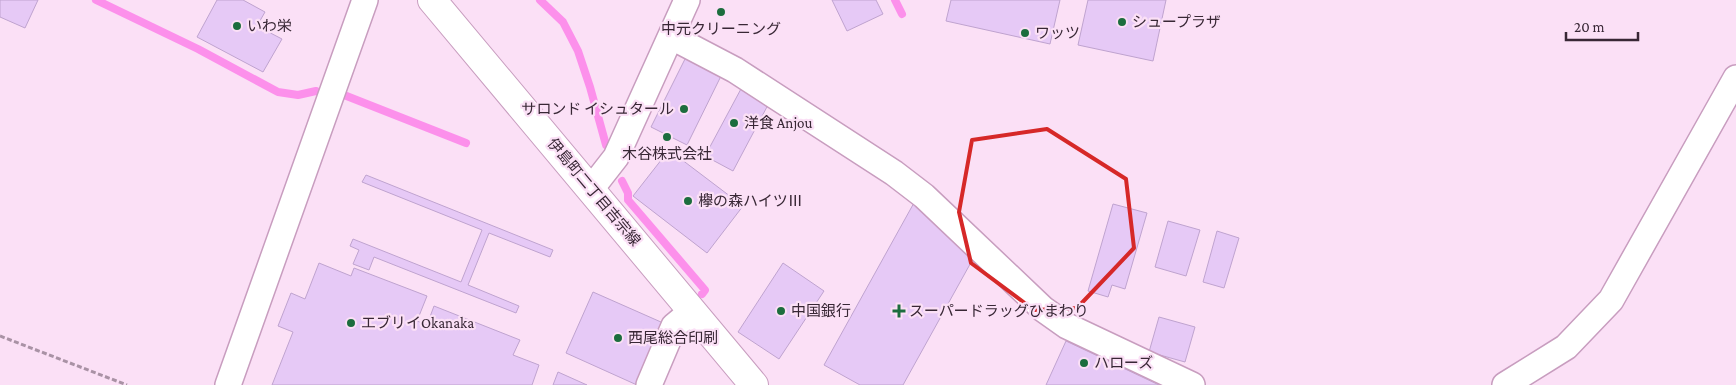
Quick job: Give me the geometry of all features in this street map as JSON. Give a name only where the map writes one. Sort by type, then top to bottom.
[{"type":"street","points":[[228,385],[365,0]]},
{"type":"street","name":"伊島町二丁目吉宗線","points":[[432,0],[754,385]]},
{"type":"street","points":[[591,189],[616,157],[687,0]]},
{"type":"street","points":[[672,36],[735,70],[894,173],[924,196],[1043,309],[1067,326],[1192,385]]},
{"type":"street","points":[[1505,385],[1566,347],[1610,300],[1736,78]]},
{"type":"street","points":[[649,385],[674,326],[692,311]]},
{"type":"path","points":[[0,336],[127,385]]},
{"type":"highlighted area","points":[[1047,129],[1126,179],[1134,248],[1077,308],[1034,310],[971,263],[959,212],[972,140]]},
{"type":"building","points":[[0,0],[38,0],[25,28],[0,17]]},
{"type":"building","points":[[217,0],[243,0],[265,12],[257,26],[282,39],[263,72],[197,37]]},
{"type":"building","points":[[832,0],[876,0],[883,14],[847,31]]},
{"type":"building","name":"ワッツ","points":[[951,0],[1060,0],[1050,44],[946,21]]},
{"type":"building","name":"シュープラザ","points":[[1088,0],[1166,0],[1153,61],[1078,45]]},
{"type":"building","points":[[686,57],[722,74],[687,145],[651,127]]},
{"type":"building","points":[[742,87],[769,103],[733,171],[705,156]]},
{"type":"building","name":"欅の森ハイツⅢ","points":[[669,150],[743,206],[707,253],[633,196]]},
{"type":"building","points":[[366,175],[553,250],[550,257],[489,233],[468,285],[519,306],[516,313],[374,257],[369,270],[353,264],[359,250],[350,246],[353,239],[461,282],[482,230],[362,182]]},
{"type":"building","name":"スーパードラッグひまわり","points":[[915,201],[974,257],[903,385],[860,385],[824,365]]},
{"type":"building","points":[[1113,204],[1147,213],[1125,289],[1112,285],[1108,297],[1088,291]]},
{"type":"building","points":[[1168,221],[1200,230],[1186,276],[1155,267]]},
{"type":"building","points":[[1217,231],[1239,238],[1224,288],[1203,282]]},
{"type":"building","name":"エブリイOkanaka","points":[[319,263],[351,276],[354,268],[427,296],[417,321],[427,325],[434,306],[520,340],[513,355],[539,365],[532,385],[272,385],[293,332],[278,326],[291,293],[305,299]]},
{"type":"building","name":"中国銀行","points":[[783,263],[824,291],[779,359],[738,332]]},
{"type":"building","points":[[593,292],[670,326],[637,385],[566,353]]},
{"type":"building","points":[[1159,317],[1195,327],[1185,362],[1149,352]]},
{"type":"building","name":"ハローズ","points":[[1066,341],[1159,385],[1046,385]]},
{"type":"building","points":[[558,372],[587,385],[553,385]]},
{"type":"waterway","points":[[96,0],[198,49],[278,92],[298,95],[316,91]]},
{"type":"waterway","points":[[540,0],[563,22],[578,51],[606,145]]},
{"type":"waterway","points":[[895,0],[902,14]]},
{"type":"waterway","points":[[344,95],[466,143]]},
{"type":"waterway","points":[[622,181],[628,193],[628,200],[705,290],[702,294]]},
{"type":"place","name":"中元クリーニング","points":[[721,12]]},
{"type":"place","name":"シュープラザ","points":[[1122,22]]},
{"type":"place","name":"いわ栄","points":[[237,26]]},
{"type":"place","name":"ワッツ","points":[[1025,33]]},
{"type":"place","name":"サロンド イシュタール","points":[[684,109]]},
{"type":"place","name":"洋食 Anjou","points":[[734,123]]},
{"type":"place","name":"木谷株式会社","points":[[667,137]]},
{"type":"place","name":"欅の森ハイツⅢ","points":[[688,201]]},
{"type":"place","name":"中国銀行","points":[[781,311]]},
{"type":"place","name":"スーパードラッグひまわり","points":[[899,311]]},
{"type":"place","name":"エブリイOkanaka","points":[[351,323]]},
{"type":"place","name":"西尾総合印刷","points":[[618,338]]},
{"type":"place","name":"ハローズ","points":[[1084,363]]}]
